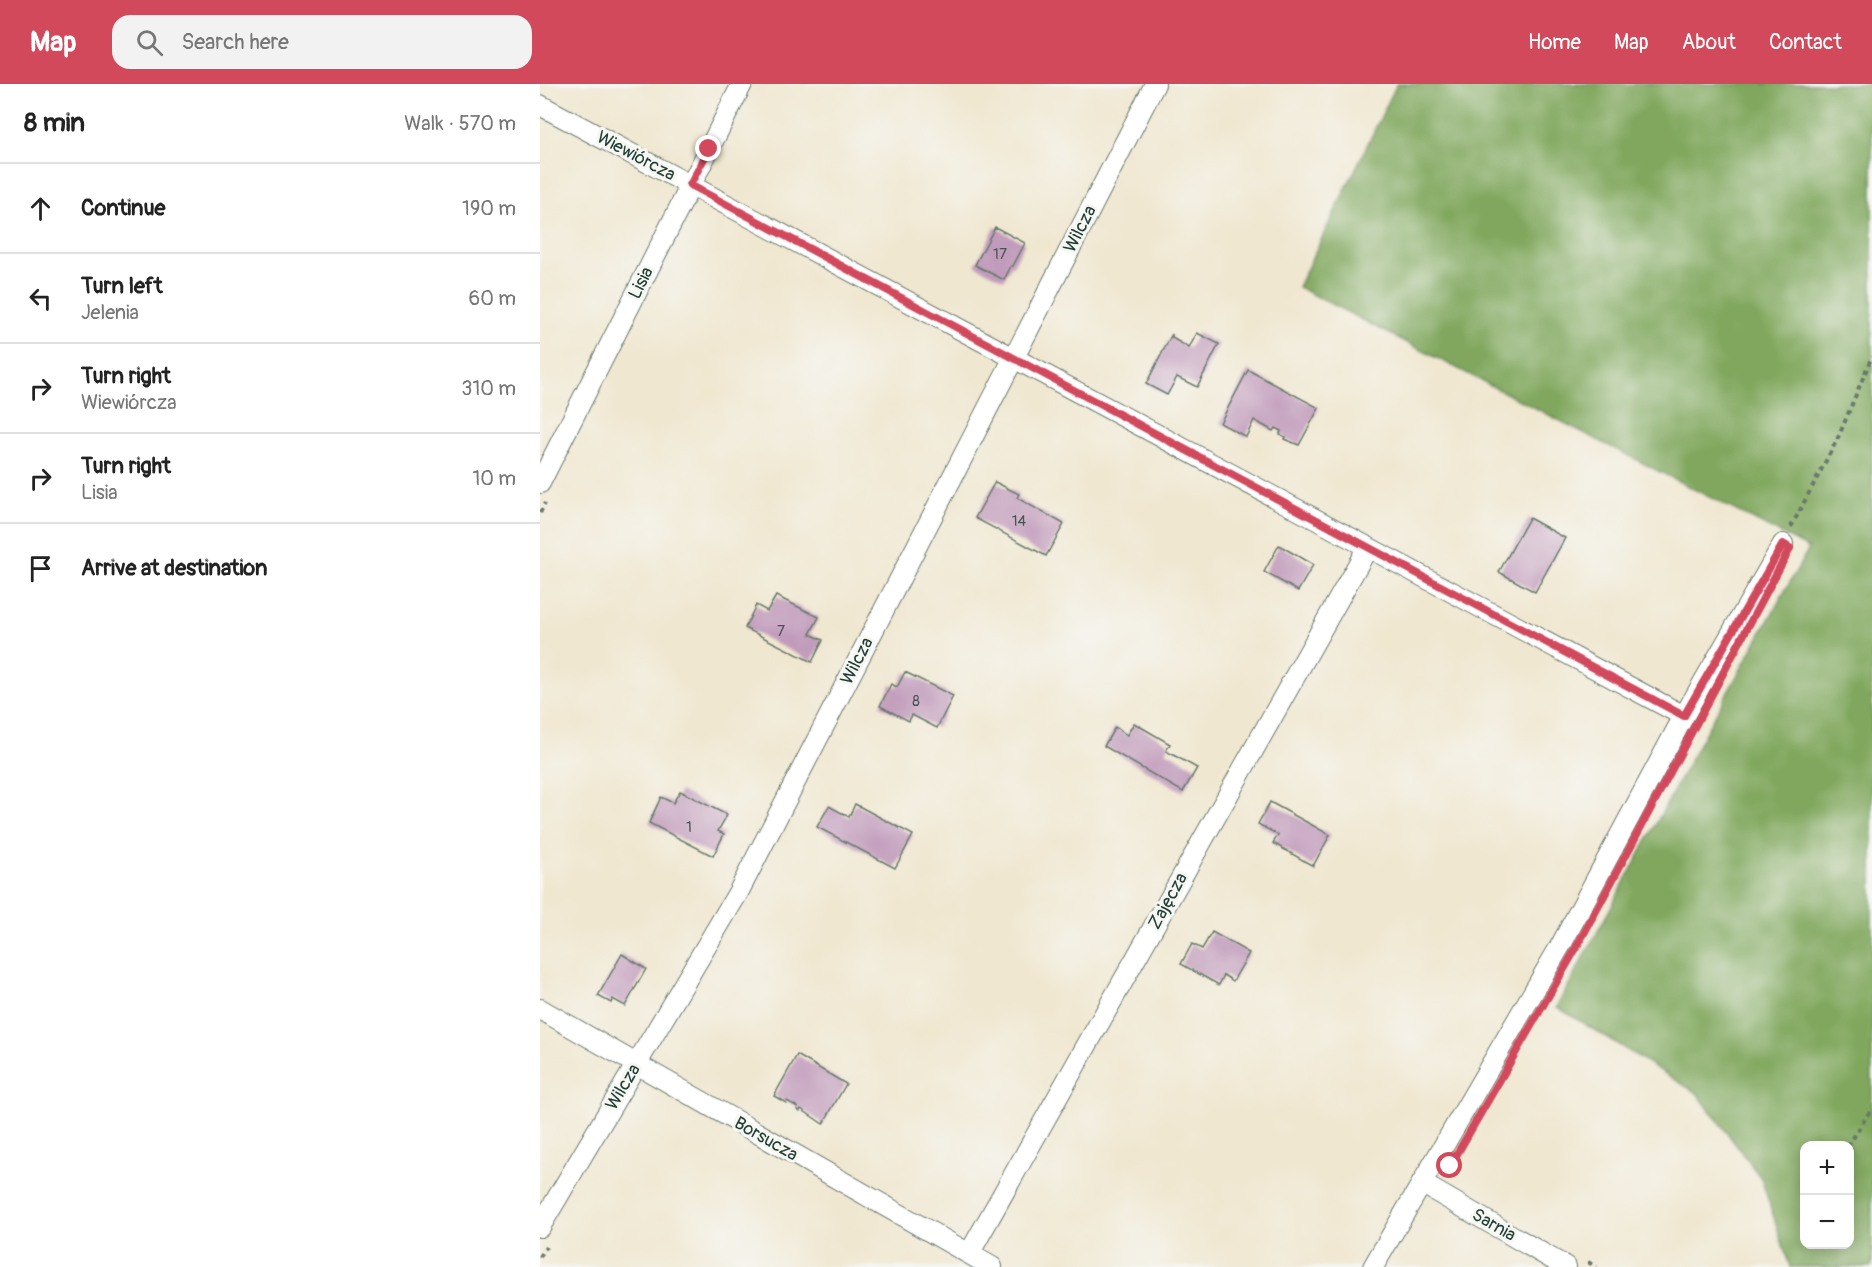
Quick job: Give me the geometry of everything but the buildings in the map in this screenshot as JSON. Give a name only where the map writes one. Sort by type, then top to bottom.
[{"type":"street","name":"Lisia","points":[[540,483],[742,84]]},
{"type":"street","name":"Wilcza","points":[[540,1227],[739,891],[1155,84]]},
{"type":"street","name":"Wiewiórcza","points":[[540,105],[1684,716]]},
{"type":"street","points":[[1373,1267],[1562,943],[1684,716],[1783,544]]},
{"type":"street","name":"Zajęcza","points":[[969,1254],[1368,547]]},
{"type":"street","name":"Borsucza","points":[[540,1009],[992,1267]]},
{"type":"street","name":"Sarnia","points":[[1423,1184],[1566,1267]]},
{"type":"path","points":[[1783,544],[1838,438],[1872,356]]},
{"type":"path","points":[[1851,1141],[1872,1108]]},
{"type":"path","points":[[1586,1261],[1596,1267]]},
{"type":"green space","points":[[1397,84],[1872,84],[1872,1267],[1790,1267],[1761,1178],[1697,1093],[1557,1007],[1706,731],[1809,548],[1298,287]]},
{"type":"route","points":[[709,149],[690,185],[1684,716],[1783,544],[1790,548],[1575,950],[1450,1166]]}]
